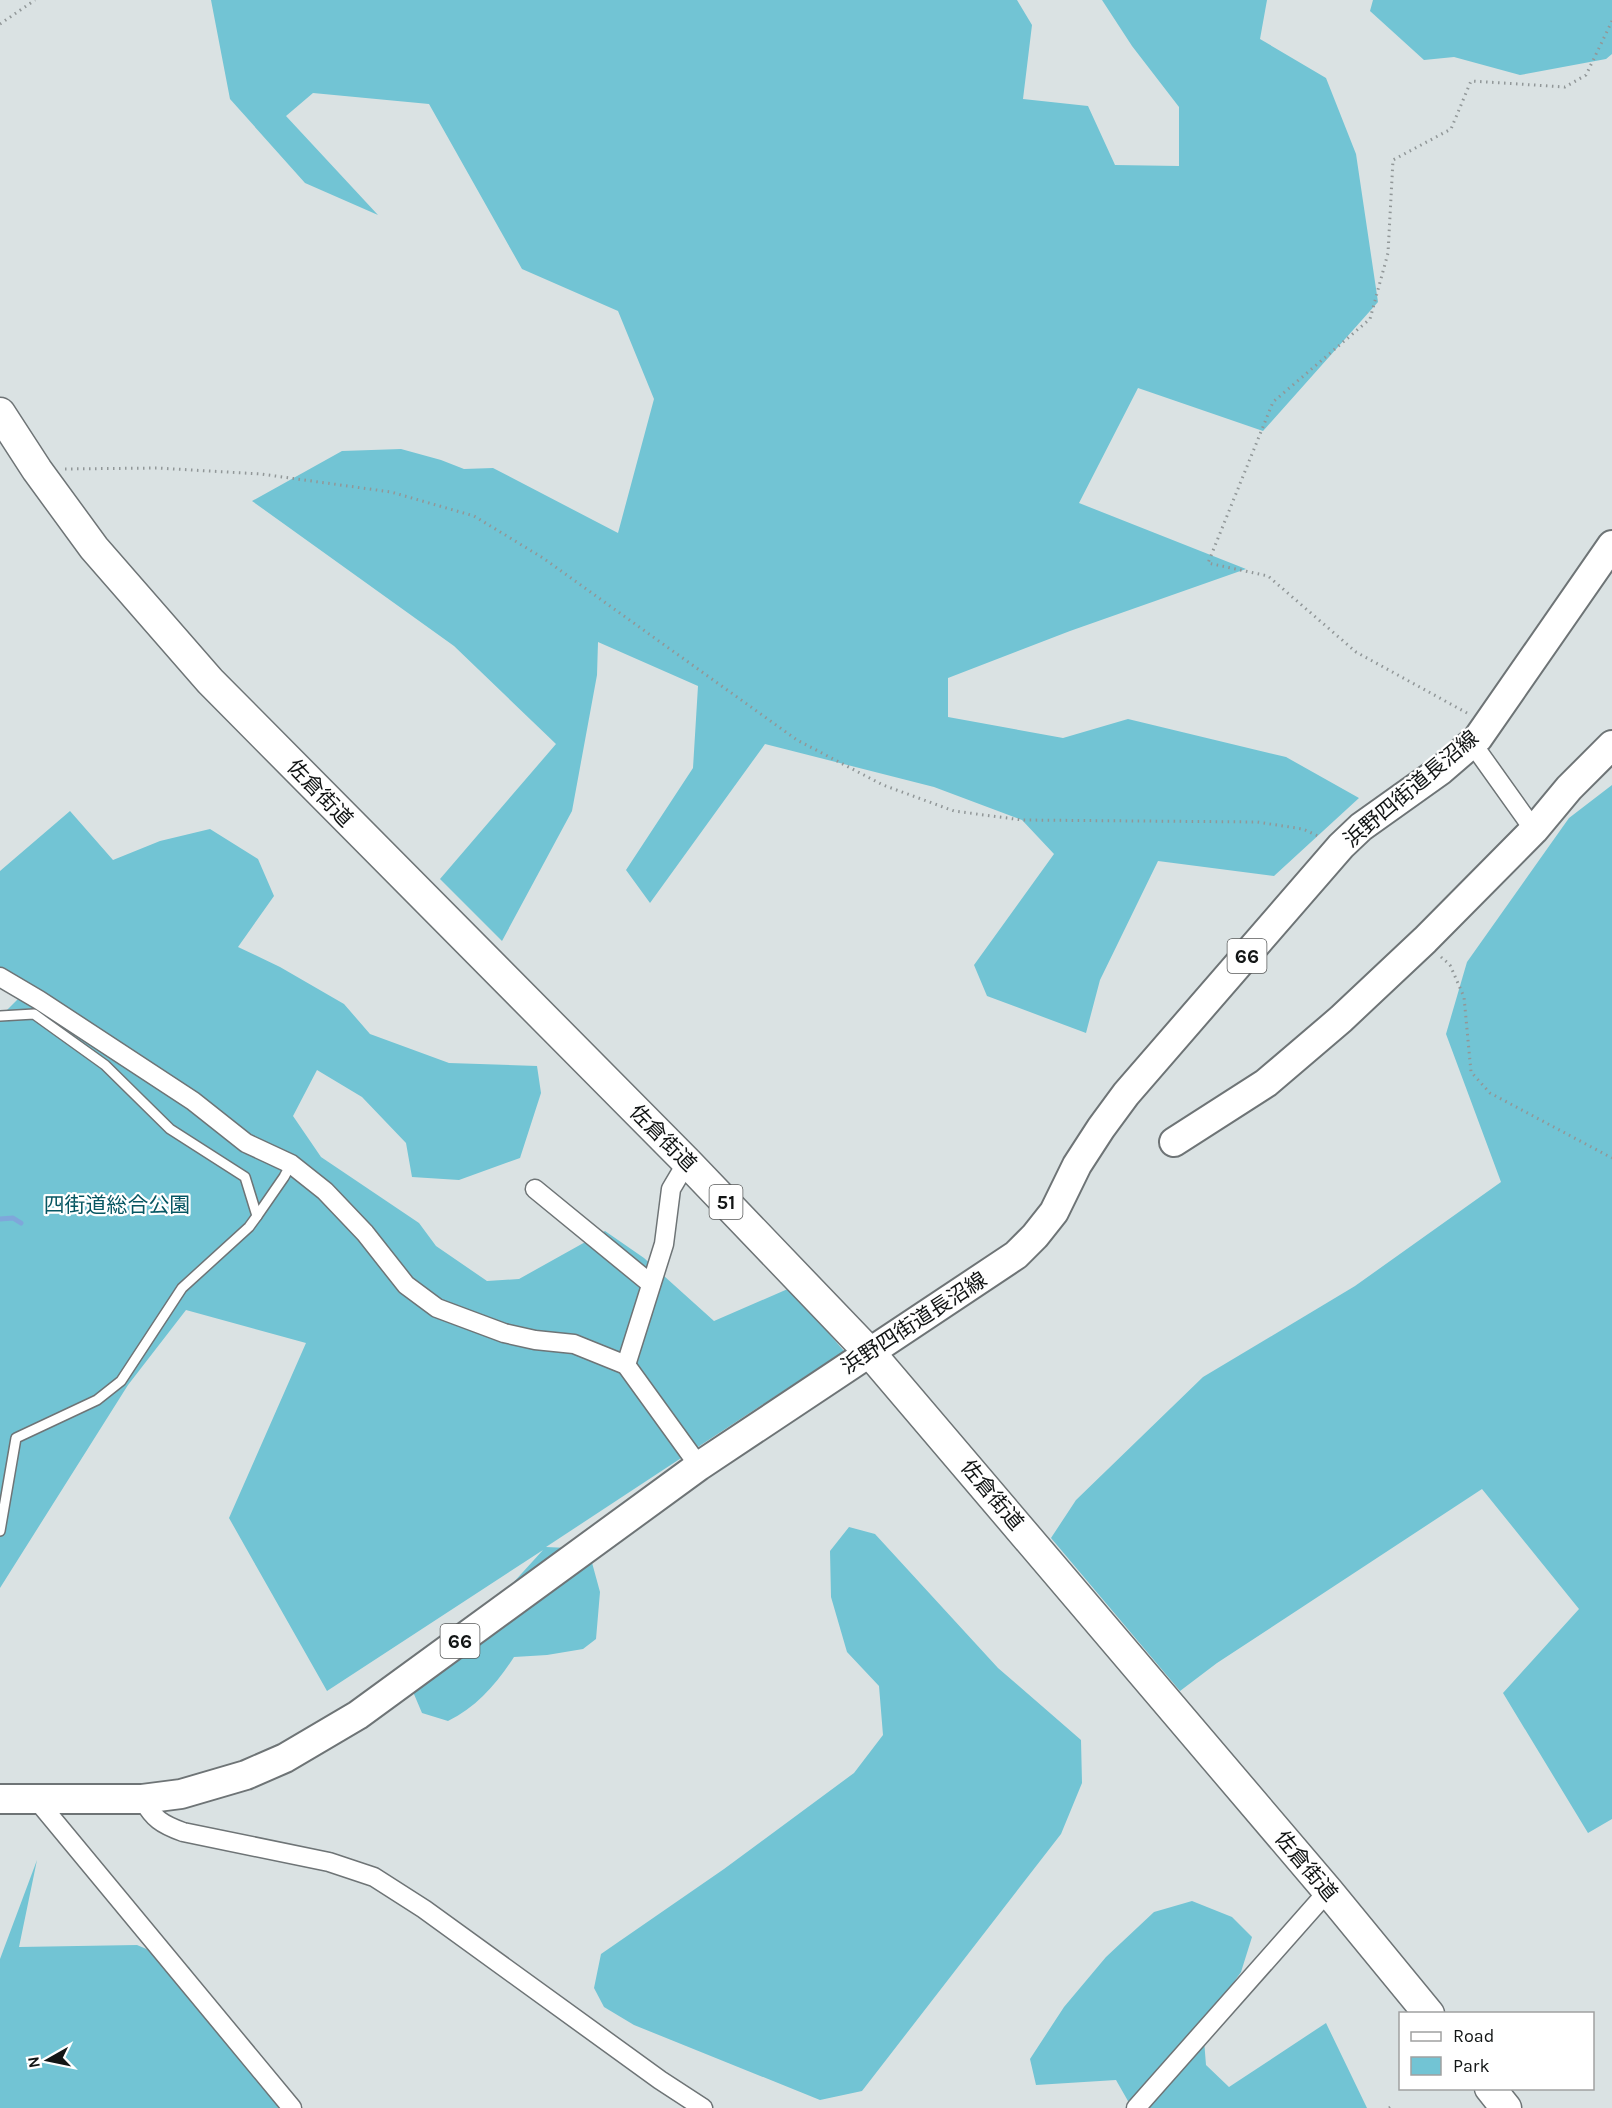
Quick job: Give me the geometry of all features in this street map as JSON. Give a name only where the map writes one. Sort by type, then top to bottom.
[{"type":"highway","name":"佐倉街道","points":[[0,413],[37,470],[94,548],[210,681],[687,1162],[871,1354],[1428,2012]]},
{"type":"highway","points":[[1492,2090],[1506,2108]]},
{"type":"main road","name":"浜野四街道長沼線","points":[[12,1803],[142,1798],[181,1794],[246,1775],[285,1758],[358,1716],[699,1466],[1016,1256],[1054,1212],[1077,1165],[1126,1094],[1341,846],[1361,827],[1441,770],[1480,734],[1612,545]]},
{"type":"main road","points":[[1174,1142],[1266,1083],[1341,1019],[1425,940],[1534,830],[1569,788],[1612,745]]},
{"type":"street","points":[[1480,734],[1534,830]]},
{"type":"street","points":[[0,977],[193,1101],[246,1143],[291,1164],[325,1191],[365,1233],[405,1285],[437,1308],[504,1333],[535,1340],[574,1344],[626,1365],[699,1466]]},
{"type":"street","points":[[626,1365],[664,1244],[671,1189],[687,1162]]},
{"type":"street","points":[[535,1189],[651,1284]]},
{"type":"street","points":[[142,1798],[151,1813],[163,1825],[329,1862],[374,1877],[424,1909],[660,2080],[703,2108]]},
{"type":"street","points":[[12,1803],[292,2108]]},
{"type":"street","points":[[1136,2108],[1328,1891]]},
{"type":"lane","points":[[0,1016],[34,1014],[105,1065],[170,1129],[245,1177],[257,1216]]},
{"type":"lane","points":[[0,1532],[16,1438],[97,1400],[121,1381],[182,1288],[249,1227],[291,1164]]},
{"type":"path","points":[[0,24],[35,0]]},
{"type":"path","points":[[1480,734],[1356,652],[1268,576],[1208,563],[1273,402],[1370,319],[1388,253],[1393,160],[1451,129],[1471,81],[1565,87],[1586,75],[1612,21]]},
{"type":"path","points":[[37,470],[157,468],[261,474],[392,492],[474,516],[543,558],[797,740],[883,785],[954,811],[1022,820],[1257,822],[1303,829],[1341,846]]},
{"type":"path","points":[[1425,940],[1450,965],[1464,997],[1471,1072],[1490,1093],[1612,1158]]},
{"type":"green space","points":[[211,0],[1017,0],[1032,25],[1023,99],[1088,106],[1115,165],[1179,166],[1179,107],[1132,46],[1102,0],[1267,0],[1260,39],[1326,78],[1356,154],[1378,302],[1263,431],[1138,388],[1079,503],[1246,569],[1070,631],[948,678],[948,717],[1063,738],[1128,719],[1286,757],[1359,798],[1274,876],[1158,861],[1100,980],[1086,1033],[987,996],[974,965],[1054,854],[1022,820],[934,787],[765,744],[650,903],[626,870],[693,768],[698,686],[598,642],[597,675],[572,811],[502,941],[440,879],[556,744],[454,646],[252,501],[342,451],[401,449],[464,469],[493,468],[618,533],[654,399],[618,311],[522,269],[429,104],[313,93],[286,116],[378,215],[305,183],[230,99]]},
{"type":"green space","points":[[1373,0],[1612,0],[1612,54],[1606,59],[1520,75],[1454,57],[1424,60],[1370,11]]},
{"type":"green space","points":[[1612,785],[1612,1819],[1588,1833],[1503,1693],[1579,1609],[1482,1489],[1217,1663],[1180,1691],[1051,1538],[1076,1500],[1203,1377],[1355,1286],[1501,1182],[1446,1034],[1467,962],[1569,818]]},
{"type":"green space","name":"四街道総合公園","points":[[70,811],[113,860],[160,841],[210,829],[258,859],[274,896],[238,947],[280,967],[344,1004],[370,1034],[449,1063],[537,1066],[541,1093],[520,1158],[459,1180],[412,1177],[406,1143],[362,1097],[317,1070],[293,1116],[321,1157],[419,1223],[436,1246],[487,1281],[519,1279],[605,1231],[644,1258],[714,1321],[790,1288],[844,1351],[546,1547],[568,1548],[591,1559],[600,1592],[596,1639],[583,1649],[547,1655],[514,1657],[486,1694],[468,1709],[448,1721],[422,1713],[408,1680],[474,1613],[512,1584],[543,1550],[327,1691],[229,1518],[306,1343],[186,1310],[128,1385],[0,1588],[0,1014],[23,994],[0,985],[0,871]]},
{"type":"green space","points":[[849,1527],[875,1534],[998,1668],[1081,1740],[1082,1783],[1061,1834],[862,2091],[820,2100],[634,2025],[604,2007],[594,1988],[601,1954],[724,1869],[854,1773],[883,1735],[879,1686],[847,1652],[831,1597],[830,1551]]},
{"type":"green space","points":[[37,1860],[19,1947],[137,1945],[189,1967],[261,2078],[284,2108],[0,2108],[0,1959]]},
{"type":"green space","points":[[1192,1901],[1232,1917],[1252,1937],[1241,1972],[1214,2010],[1204,2040],[1206,2065],[1229,2087],[1326,2023],[1367,2108],[1132,2108],[1116,2080],[1036,2085],[1030,2059],[1064,2007],[1106,1957],[1154,1912]]},
{"type":"waterway","points":[[0,1219],[13,1218],[21,1223]]}]
